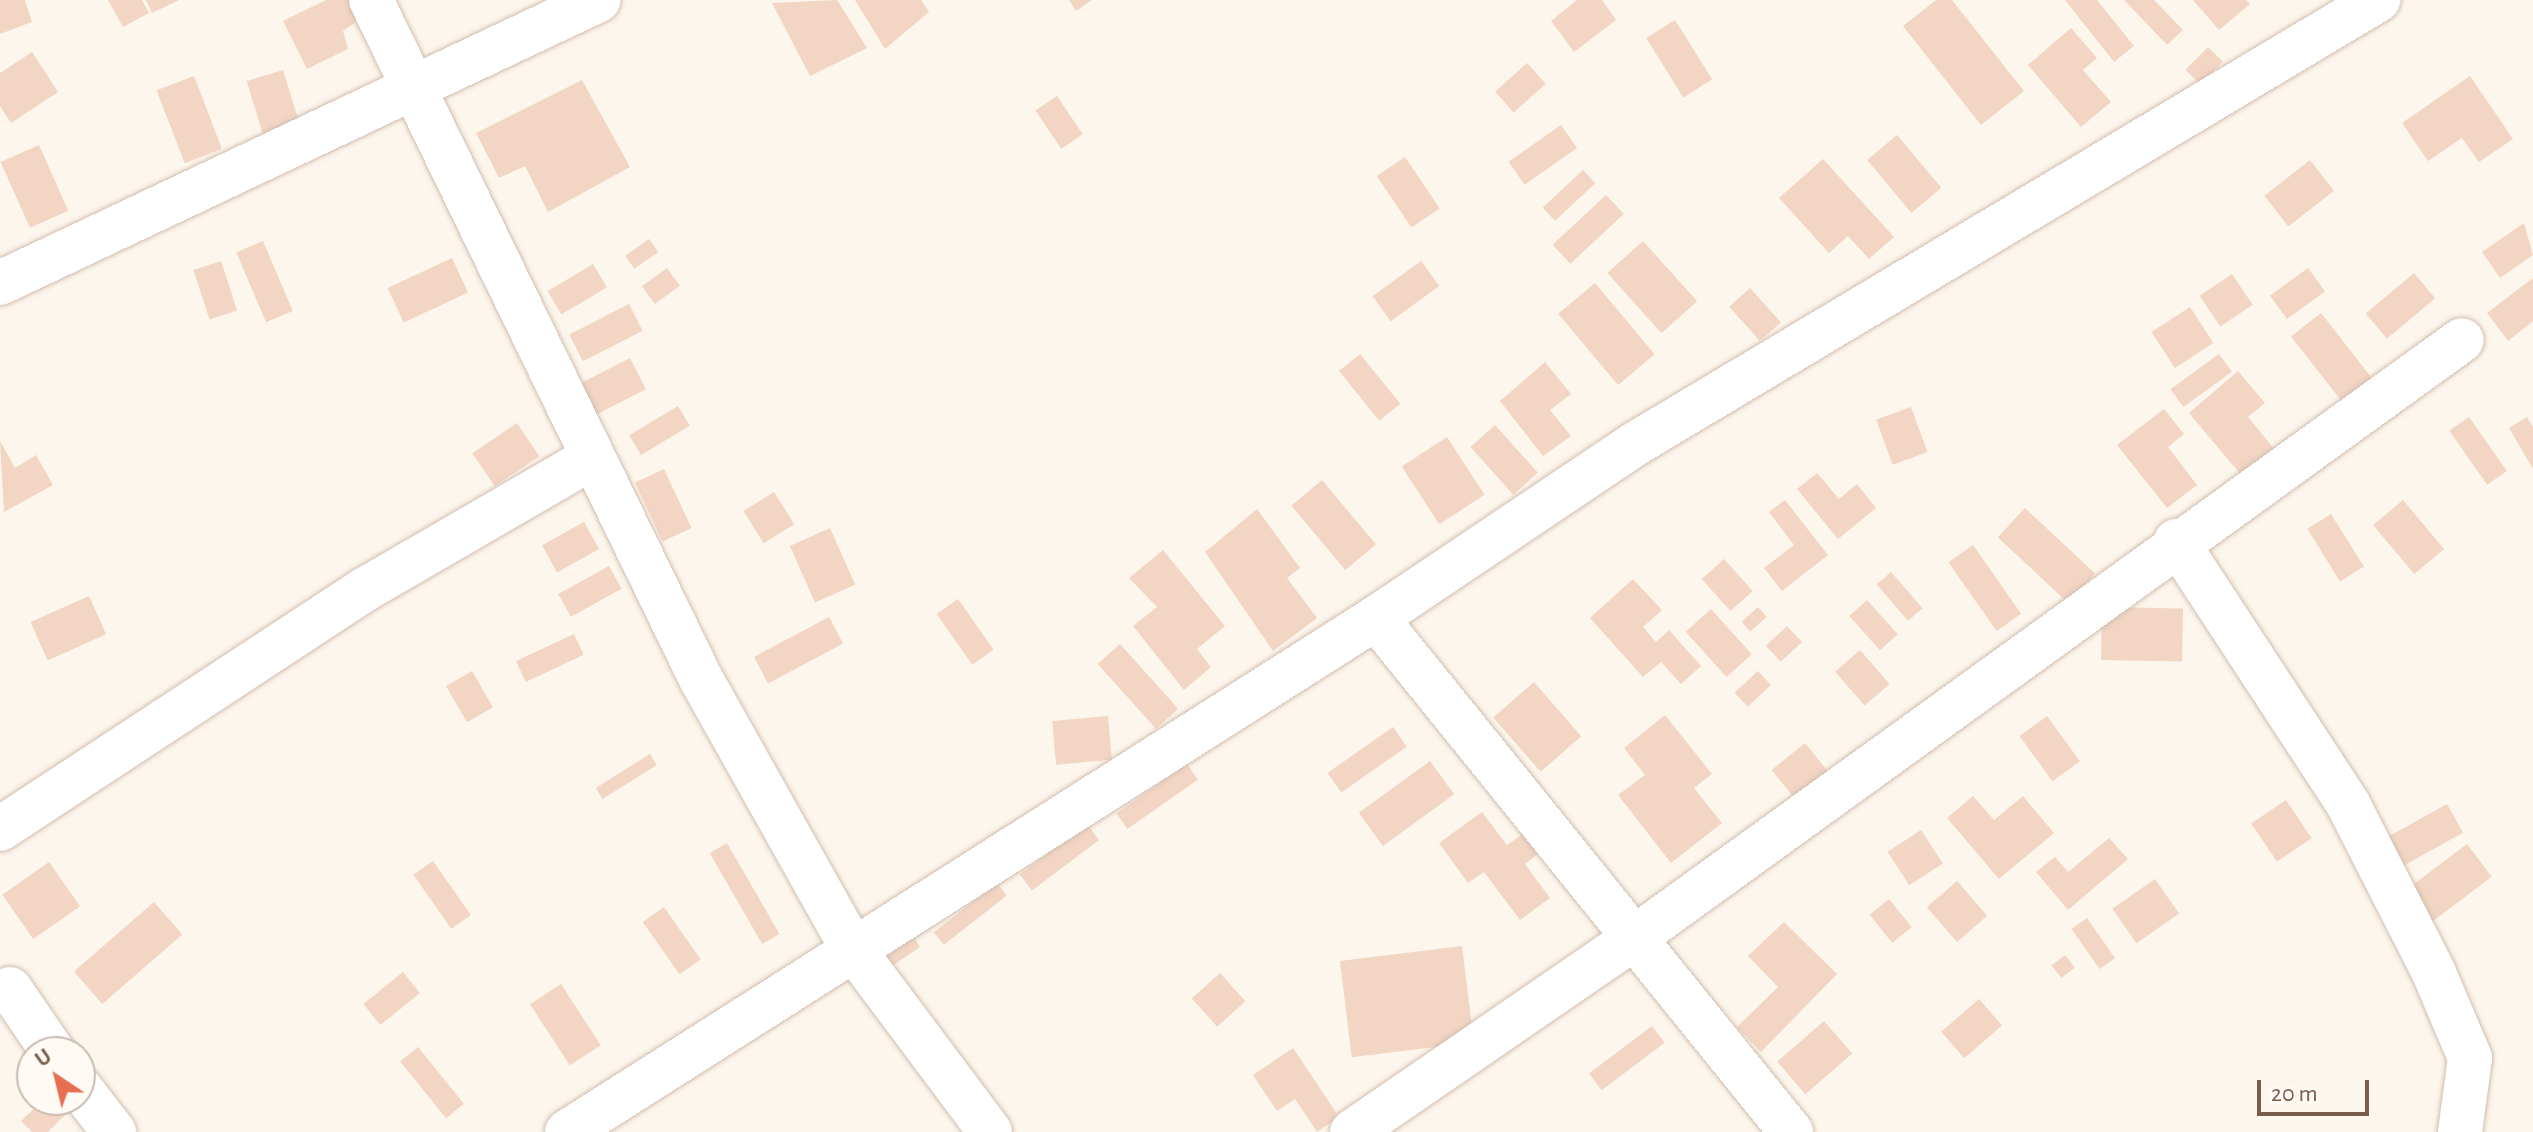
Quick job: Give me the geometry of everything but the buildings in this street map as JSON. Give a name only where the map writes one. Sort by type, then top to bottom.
[{"type":"street","points":[[371,0],[409,89],[701,679],[851,946],[990,1132]]},
{"type":"street","points":[[0,283],[599,0]]},
{"type":"street","points":[[577,1129],[851,946],[1376,618],[1635,444],[2358,4]]},
{"type":"street","points":[[1352,1132],[1634,938],[2176,541],[2462,340]]},
{"type":"street","points":[[0,829],[364,590],[592,458]]},
{"type":"street","points":[[2176,541],[2348,804],[2434,973],[2470,1058],[2460,1132]]},
{"type":"street","points":[[1376,618],[1791,1132]]},
{"type":"street","points":[[10,989],[42,1036]]},
{"type":"street","points":[[96,1109],[114,1132]]}]
